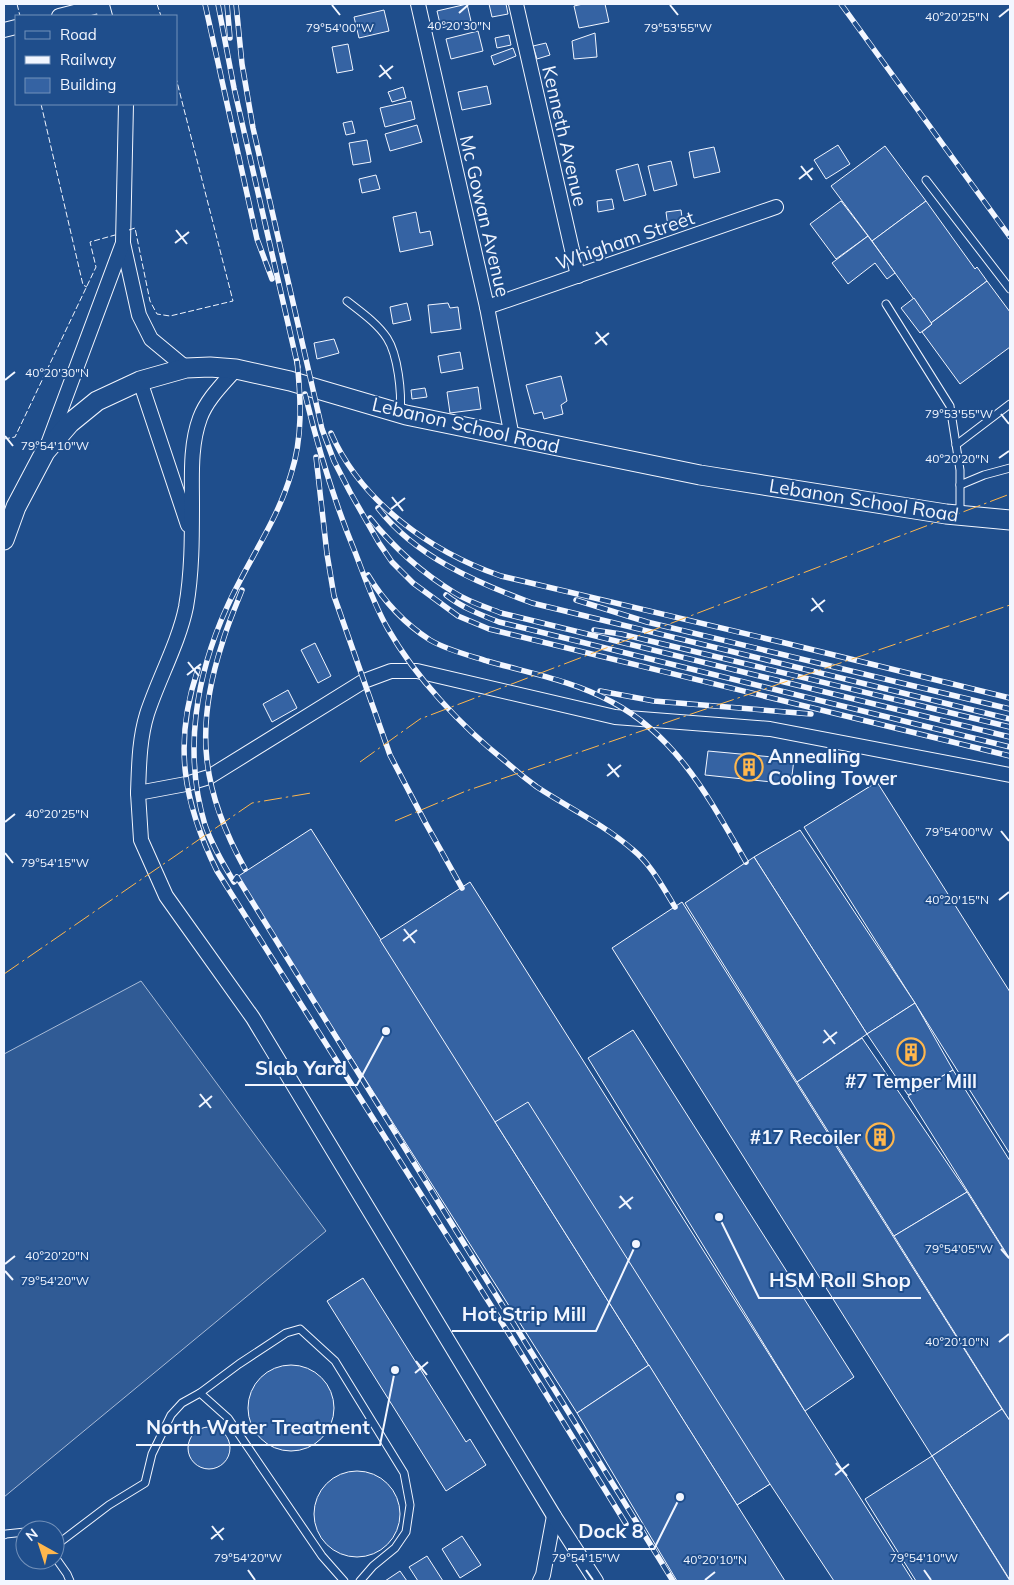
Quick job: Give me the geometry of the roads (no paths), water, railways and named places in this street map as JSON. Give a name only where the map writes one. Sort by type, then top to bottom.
[{"type":"street","name":"Mc Gowan Avenue","points":[[418,4],[487,308],[512,437]]},
{"type":"street","name":"Kenneth Avenue","points":[[516,4],[578,276]]},
{"type":"street","points":[[64,15],[103,8]]},
{"type":"street","points":[[126,105],[123,243],[140,315],[151,339],[186,368]]},
{"type":"street","name":"Whigham Street","points":[[487,308],[776,207]]},
{"type":"street","points":[[45,452],[123,243]]},
{"type":"street","name":"Lebanon School Road","points":[[4,540],[16,507],[45,452],[70,423],[97,401],[140,381],[186,368],[210,367],[236,369],[290,381],[400,413],[700,474],[960,515],[1010,520]]},
{"type":"street","points":[[236,369],[215,392],[200,417],[193,444],[192,538],[189,587],[186,608],[147,715],[139,750],[138,793],[141,840],[166,896],[253,1018],[554,1516],[596,1581]]},
{"type":"street","points":[[140,381],[192,538]]},
{"type":"street","points":[[138,793],[186,784],[208,777],[364,680],[391,671],[417,671],[615,717],[770,729],[1010,776]]},
{"type":"street","points":[[540,1581],[543,1575],[554,1516]]},
{"type":"lane","points":[[926,180],[1010,288]]},
{"type":"lane","points":[[347,301],[388,339],[396,364],[402,395],[400,413]]},
{"type":"lane","points":[[886,304],[950,406],[960,470],[960,515]]},
{"type":"lane","points":[[956,445],[1010,404]]},
{"type":"lane","points":[[960,485],[984,475],[1010,468]]},
{"type":"lane","points":[[65,1538],[109,1505],[145,1483],[152,1454],[171,1414],[182,1403],[200,1393],[286,1333],[300,1329],[335,1361],[404,1473],[410,1504],[406,1532],[395,1548],[373,1566],[360,1581]]},
{"type":"lane","points":[[200,1393],[228,1418],[322,1556],[344,1581]]},
{"type":"lane","points":[[64,1570],[70,1581]]},
{"type":"railway","points":[[205,4],[257,239],[272,279]]},
{"type":"railway","points":[[218,4],[234,88],[298,367]]},
{"type":"railway","points":[[227,4],[230,38]]},
{"type":"railway","points":[[236,4],[242,64],[253,128],[322,429],[334,461],[379,543],[392,562],[413,583],[458,616],[489,629],[1010,756]]},
{"type":"railway","points":[[841,4],[1010,237]]},
{"type":"railway","points":[[297,361],[300,418],[298,446],[291,474],[278,509],[235,590],[216,633],[207,659],[201,687],[196,714],[194,742],[198,797],[205,825],[218,854],[234,882],[237,877],[673,1581]]},
{"type":"railway","points":[[305,394],[333,494],[347,533],[378,610],[399,647],[426,683],[456,717],[488,747],[537,787],[586,816],[639,855],[656,876],[675,907]]},
{"type":"railway","points":[[331,433],[344,458],[360,481],[380,502],[424,538],[475,566],[501,576],[1010,698]]},
{"type":"railway","points":[[316,457],[327,554],[334,596],[390,755],[462,888]]},
{"type":"railway","points":[[378,508],[393,525],[428,554],[489,586],[532,603],[1010,719]]},
{"type":"railway","points":[[370,518],[399,550],[431,577],[460,596],[501,613],[1010,737]]},
{"type":"railway","points":[[368,575],[380,593],[403,619],[437,644],[487,661],[582,688],[612,702],[635,716],[656,733],[690,772],[705,793],[746,862]]},
{"type":"railway","points":[[242,590],[226,630],[213,675],[206,732],[211,786],[219,813],[245,869]]},
{"type":"railway","points":[[446,595],[478,614],[499,622],[1010,747]]},
{"type":"railway","points":[[576,600],[647,622],[1010,709]]},
{"type":"railway","points":[[594,630],[621,634],[1010,727]]},
{"type":"railway","points":[[198,669],[190,696],[186,722],[185,772],[196,821],[217,871],[509,1334],[626,1524]]},
{"type":"railway","points":[[600,691],[654,701],[811,714]]},
{"type":"place","name":"Annealing Cooling Tower","points":[[749,767]]},
{"type":"place","name":"Slab Yard","points":[[386,1031]]},
{"type":"place","name":"#7 Temper Mill","points":[[911,1052]]},
{"type":"place","name":"#17 Recoiler","points":[[880,1137]]},
{"type":"place","name":"HSM Roll Shop","points":[[719,1217]]},
{"type":"place","name":"Hot Strip Mill","points":[[636,1244]]},
{"type":"place","name":"North Water Treatment","points":[[395,1370]]},
{"type":"place","name":"Dock 8","points":[[680,1497]]}]
